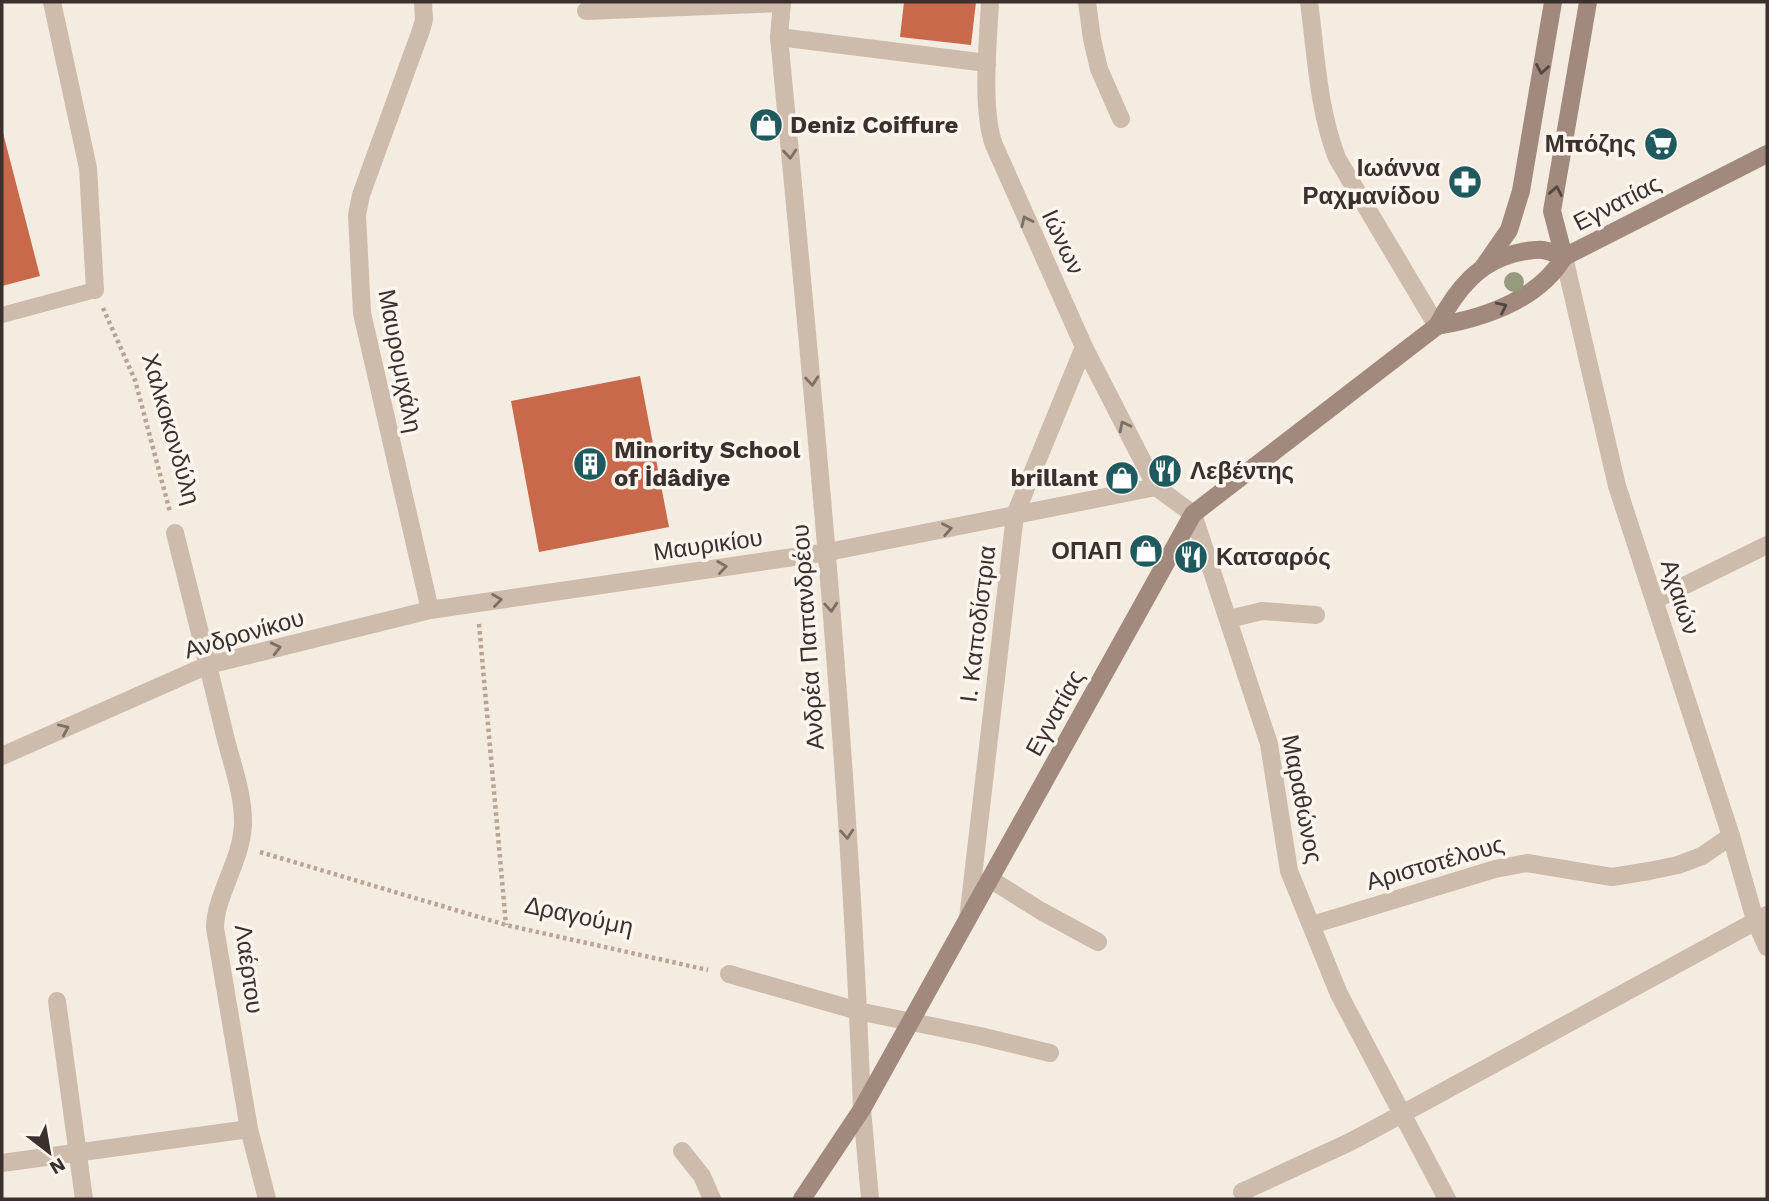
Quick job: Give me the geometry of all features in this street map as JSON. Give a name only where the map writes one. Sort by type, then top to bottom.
[{"type":"main road","points":[[1437,326],[1458,291],[1484,267],[1509,230],[1521,191],[1553,2]]},
{"type":"main road","points":[[1437,326],[1480,317],[1519,299],[1556,270],[1564,257],[1552,211],[1588,2]]},
{"type":"main road","name":"Εγνατίας","points":[[1564,257],[1767,154]]},
{"type":"main road","points":[[1484,267],[1513,253],[1530,250],[1544,250],[1564,257]]},
{"type":"main road","name":"Εγνατίας","points":[[802,1199],[862,1109],[1193,514],[1437,326]]},
{"type":"street","points":[[52,2],[88,168],[95,290]]},
{"type":"street","name":"Μαυρομιχάλη","points":[[424,2],[424,20],[420,33],[361,195],[357,215],[362,313],[430,610]]},
{"type":"street","name":"Ιώνων","points":[[990,2],[987,63],[992,140],[1084,347],[1156,487]]},
{"type":"street","points":[[1087,2],[1099,69],[1121,119]]},
{"type":"street","points":[[1310,2],[1323,110],[1332,147],[1437,326]]},
{"type":"street","points":[[586,11],[782,3]]},
{"type":"street","name":"Ανδρέα Παπανδρέου","points":[[782,3],[779,37],[828,552],[859,1012],[862,1109],[870,1199]]},
{"type":"street","points":[[779,37],[987,63]]},
{"type":"street","name":"Αχαιών","points":[[1564,257],[1614,475],[1731,836],[1761,918],[1767,947]]},
{"type":"street","name":"Ι. Καποδίστρια","points":[[968,920],[1015,515],[1084,347]]},
{"type":"street","points":[[1156,487],[1193,514]]},
{"type":"street","name":"Μαυρικίου","points":[[430,610],[828,552],[1156,487]]},
{"type":"street","name":"Μαραθώνος","points":[[1193,514],[1269,744],[1287,863],[1339,994],[1447,1199]]},
{"type":"street","name":"Χαλκοκονδύλη","points":[[175,533],[208,665]]},
{"type":"street","points":[[1655,600],[1767,545]]},
{"type":"street","name":"Ανδρονίκου","points":[[2,756],[208,665],[430,610]]},
{"type":"street","points":[[1229,619],[1262,611],[1316,615]]},
{"type":"street","name":"Λαέρτου","points":[[208,665],[240,797],[243,822],[241,847],[215,928],[249,1129],[267,1199]]},
{"type":"street","name":"Αριστοτέλους","points":[[1312,925],[1494,869],[1527,863],[1612,877],[1678,865],[1702,856],[1731,836]]},
{"type":"street","points":[[990,878],[1041,911],[1098,942]]},
{"type":"street","points":[[1242,1192],[1303,1165],[1402,1114],[1761,918]]},
{"type":"street","points":[[729,974],[859,1012],[1050,1053]]},
{"type":"street","points":[[57,1001],[84,1199]]},
{"type":"street","points":[[2,1163],[249,1129]]},
{"type":"street","points":[[682,1151],[702,1176],[712,1199]]},
{"type":"lane","points":[[2,314],[95,290]]},
{"type":"path","name":"Χαλκοκονδύλη","points":[[95,290],[135,380],[175,533]]},
{"type":"path","points":[[477,603],[506,925]]},
{"type":"path","name":"Δραγούμη","points":[[241,847],[506,925],[729,974]]},
{"type":"building","points":[[904,2],[976,2],[971,45],[900,37]]},
{"type":"building","points":[[2,129],[40,276],[2,286]]},
{"type":"building","name":"Minority School of İdâdiye","points":[[640,376],[669,527],[539,552],[511,401]]},
{"type":"place","name":"Deniz Coiffure","points":[[766,125]]},
{"type":"place","name":"Μπόζης","points":[[1661,144]]},
{"type":"place","name":"Ιωάννα Ραχμανίδου","points":[[1465,182]]},
{"type":"place","name":"Minority School of İdâdiye","points":[[590,464]]},
{"type":"place","name":"Λεβέντης","points":[[1165,471]]},
{"type":"place","name":"brillant","points":[[1122,478]]},
{"type":"place","name":"ΟΠΑΠ","points":[[1146,551]]},
{"type":"place","name":"Κατσαρός","points":[[1191,557]]}]
